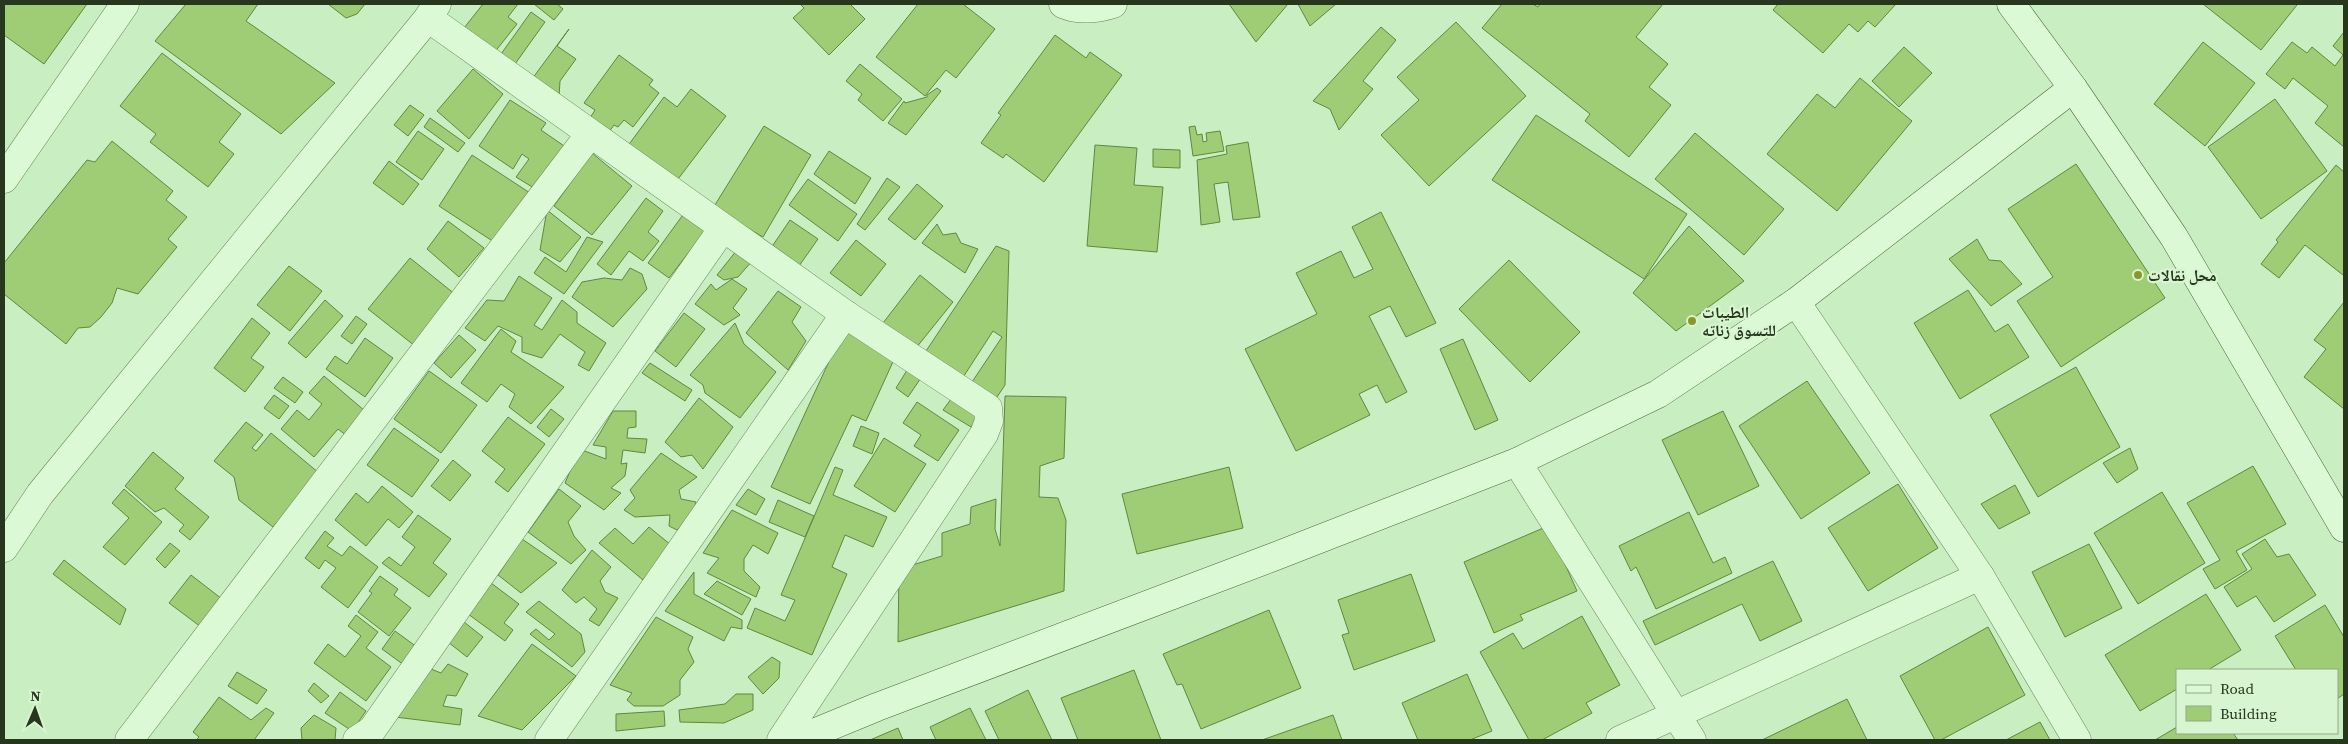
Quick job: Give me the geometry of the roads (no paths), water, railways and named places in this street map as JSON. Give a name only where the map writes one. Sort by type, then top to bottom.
[{"type":"street","points":[[4,180],[125,4]]},
{"type":"street","points":[[1063,4],[1098,9],[1113,4]]},
{"type":"street","points":[[2011,4],[2073,88],[2174,237],[2344,528]]},
{"type":"street","points":[[4,548],[40,494],[433,11],[590,134],[845,314],[988,408],[990,421],[984,434],[781,740]]},
{"type":"street","points":[[797,740],[877,707],[1276,556],[1517,462],[1658,394],[1796,302],[2073,88]]},
{"type":"street","points":[[129,740],[590,134]]},
{"type":"street","points":[[357,740],[372,730],[723,228]]},
{"type":"street","points":[[1796,302],[1980,576],[2077,740]]},
{"type":"street","points":[[549,740],[845,314]]},
{"type":"street","points":[[1517,462],[1692,740]]},
{"type":"street","points":[[1620,740],[1980,576]]},
{"type":"place","name":"محل نقالات","points":[[2138,275]]},
{"type":"place","name":"الطيبات للتسوق زناته","points":[[1692,321]]}]
